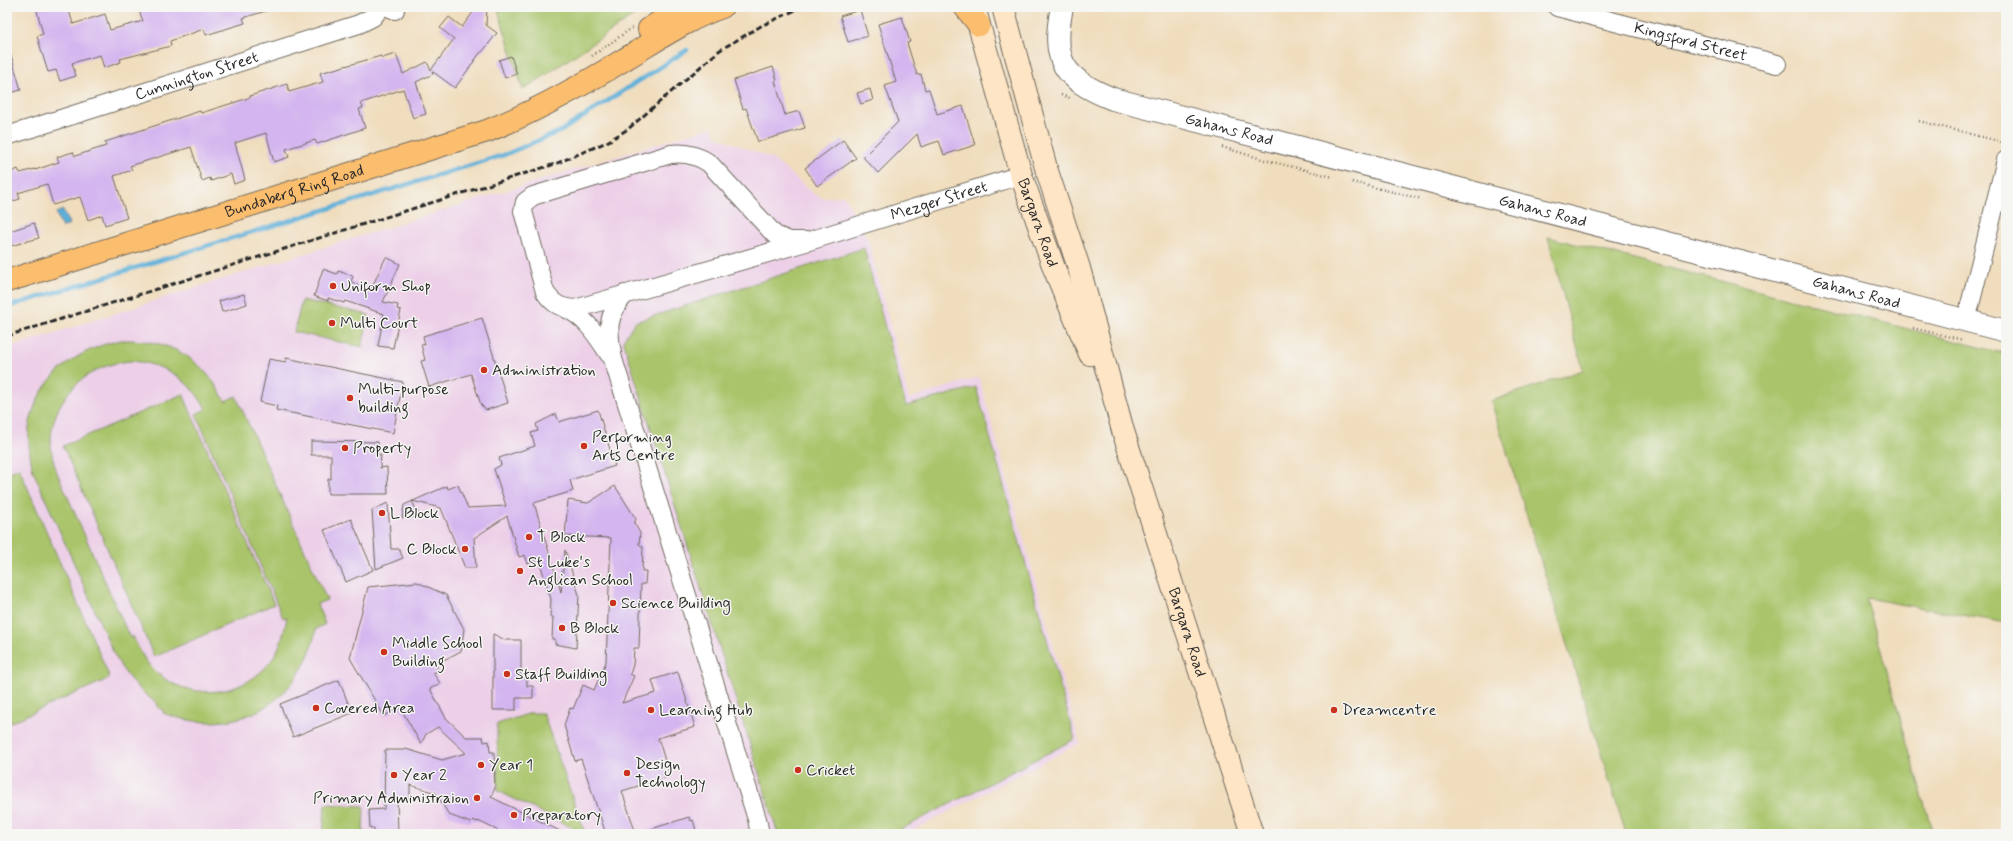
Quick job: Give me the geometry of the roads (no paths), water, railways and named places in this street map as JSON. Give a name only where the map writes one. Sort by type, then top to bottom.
[{"type":"main road","name":"Bundaberg Ring Road","points":[[576,86],[618,49],[682,7]]},
{"type":"main road","name":"Bundaberg Ring Road","points":[[7,281],[487,131],[533,110],[679,27],[722,7]]},
{"type":"main road","points":[[965,7],[976,16]]},
{"type":"main road","name":"Bargara Road","points":[[1003,7],[1046,168],[1078,268],[1123,431],[1252,834]]},
{"type":"main road","name":"Bargara Road","points":[[976,16],[1021,175],[1054,268],[1123,431]]},
{"type":"main road","points":[[1021,175],[1046,168]]},
{"type":"street","name":"Gahans Road","points":[[1062,7],[1057,32],[1059,54],[1065,68],[1082,84],[1113,100],[2006,331]]},
{"type":"street","name":"Gahans Road","points":[[1072,7],[1067,25],[1066,49],[1070,67],[1082,84]]},
{"type":"street","name":"Kingsford Street","points":[[1557,7],[1609,14],[1777,64]]},
{"type":"street","name":"Cunnington Street","points":[[7,136],[359,24],[373,18],[388,8]]},
{"type":"street","points":[[613,359],[599,338],[581,317],[555,304],[545,292],[523,217],[525,202],[533,196],[671,154],[687,154],[702,158],[709,163],[775,235],[790,241],[809,241]]},
{"type":"street","points":[[1966,321],[2006,160]]},
{"type":"street","name":"Mezger Street","points":[[565,308],[582,308],[625,294],[809,241],[1021,175]]},
{"type":"street","points":[[625,294],[610,317],[608,327],[613,359],[758,819],[760,834]]},
{"type":"water","points":[[63,210],[69,224],[62,228],[56,213]]},
{"type":"waterway","points":[[7,307],[504,155],[561,131],[687,50]]},
{"type":"railway","points":[[7,336],[555,164],[607,142],[628,129],[720,50],[761,26],[802,7]]},
{"type":"place","name":"Uniform Shop","points":[[333,286]]},
{"type":"place","name":"Multi Court","points":[[332,323]]},
{"type":"place","name":"Administration","points":[[484,370]]},
{"type":"place","name":"Multi-purpose building","points":[[350,398]]},
{"type":"place","name":"Performing Arts Centre","points":[[584,446]]},
{"type":"place","name":"Property","points":[[345,448]]},
{"type":"place","name":"L Block","points":[[382,513]]},
{"type":"place","name":"T Block","points":[[529,537]]},
{"type":"place","name":"C Block","points":[[465,549]]},
{"type":"place","name":"St Luke's Anglican School","points":[[520,571]]},
{"type":"place","name":"Science Building","points":[[613,603]]},
{"type":"place","name":"B Block","points":[[562,628]]},
{"type":"place","name":"Middle School Building","points":[[384,652]]},
{"type":"place","name":"Staff Building","points":[[507,674]]},
{"type":"place","name":"Covered Area","points":[[316,708]]},
{"type":"place","name":"Learning Hub","points":[[651,710]]},
{"type":"place","name":"Dreamcentre","points":[[1334,710]]},
{"type":"place","name":"Year 1","points":[[481,765]]},
{"type":"place","name":"Cricket","points":[[798,770]]},
{"type":"place","name":"Design Technology","points":[[627,773]]},
{"type":"place","name":"Year 2","points":[[394,775]]},
{"type":"place","name":"Primary Administraion","points":[[477,798]]},
{"type":"place","name":"Preparatory","points":[[514,815]]}]
